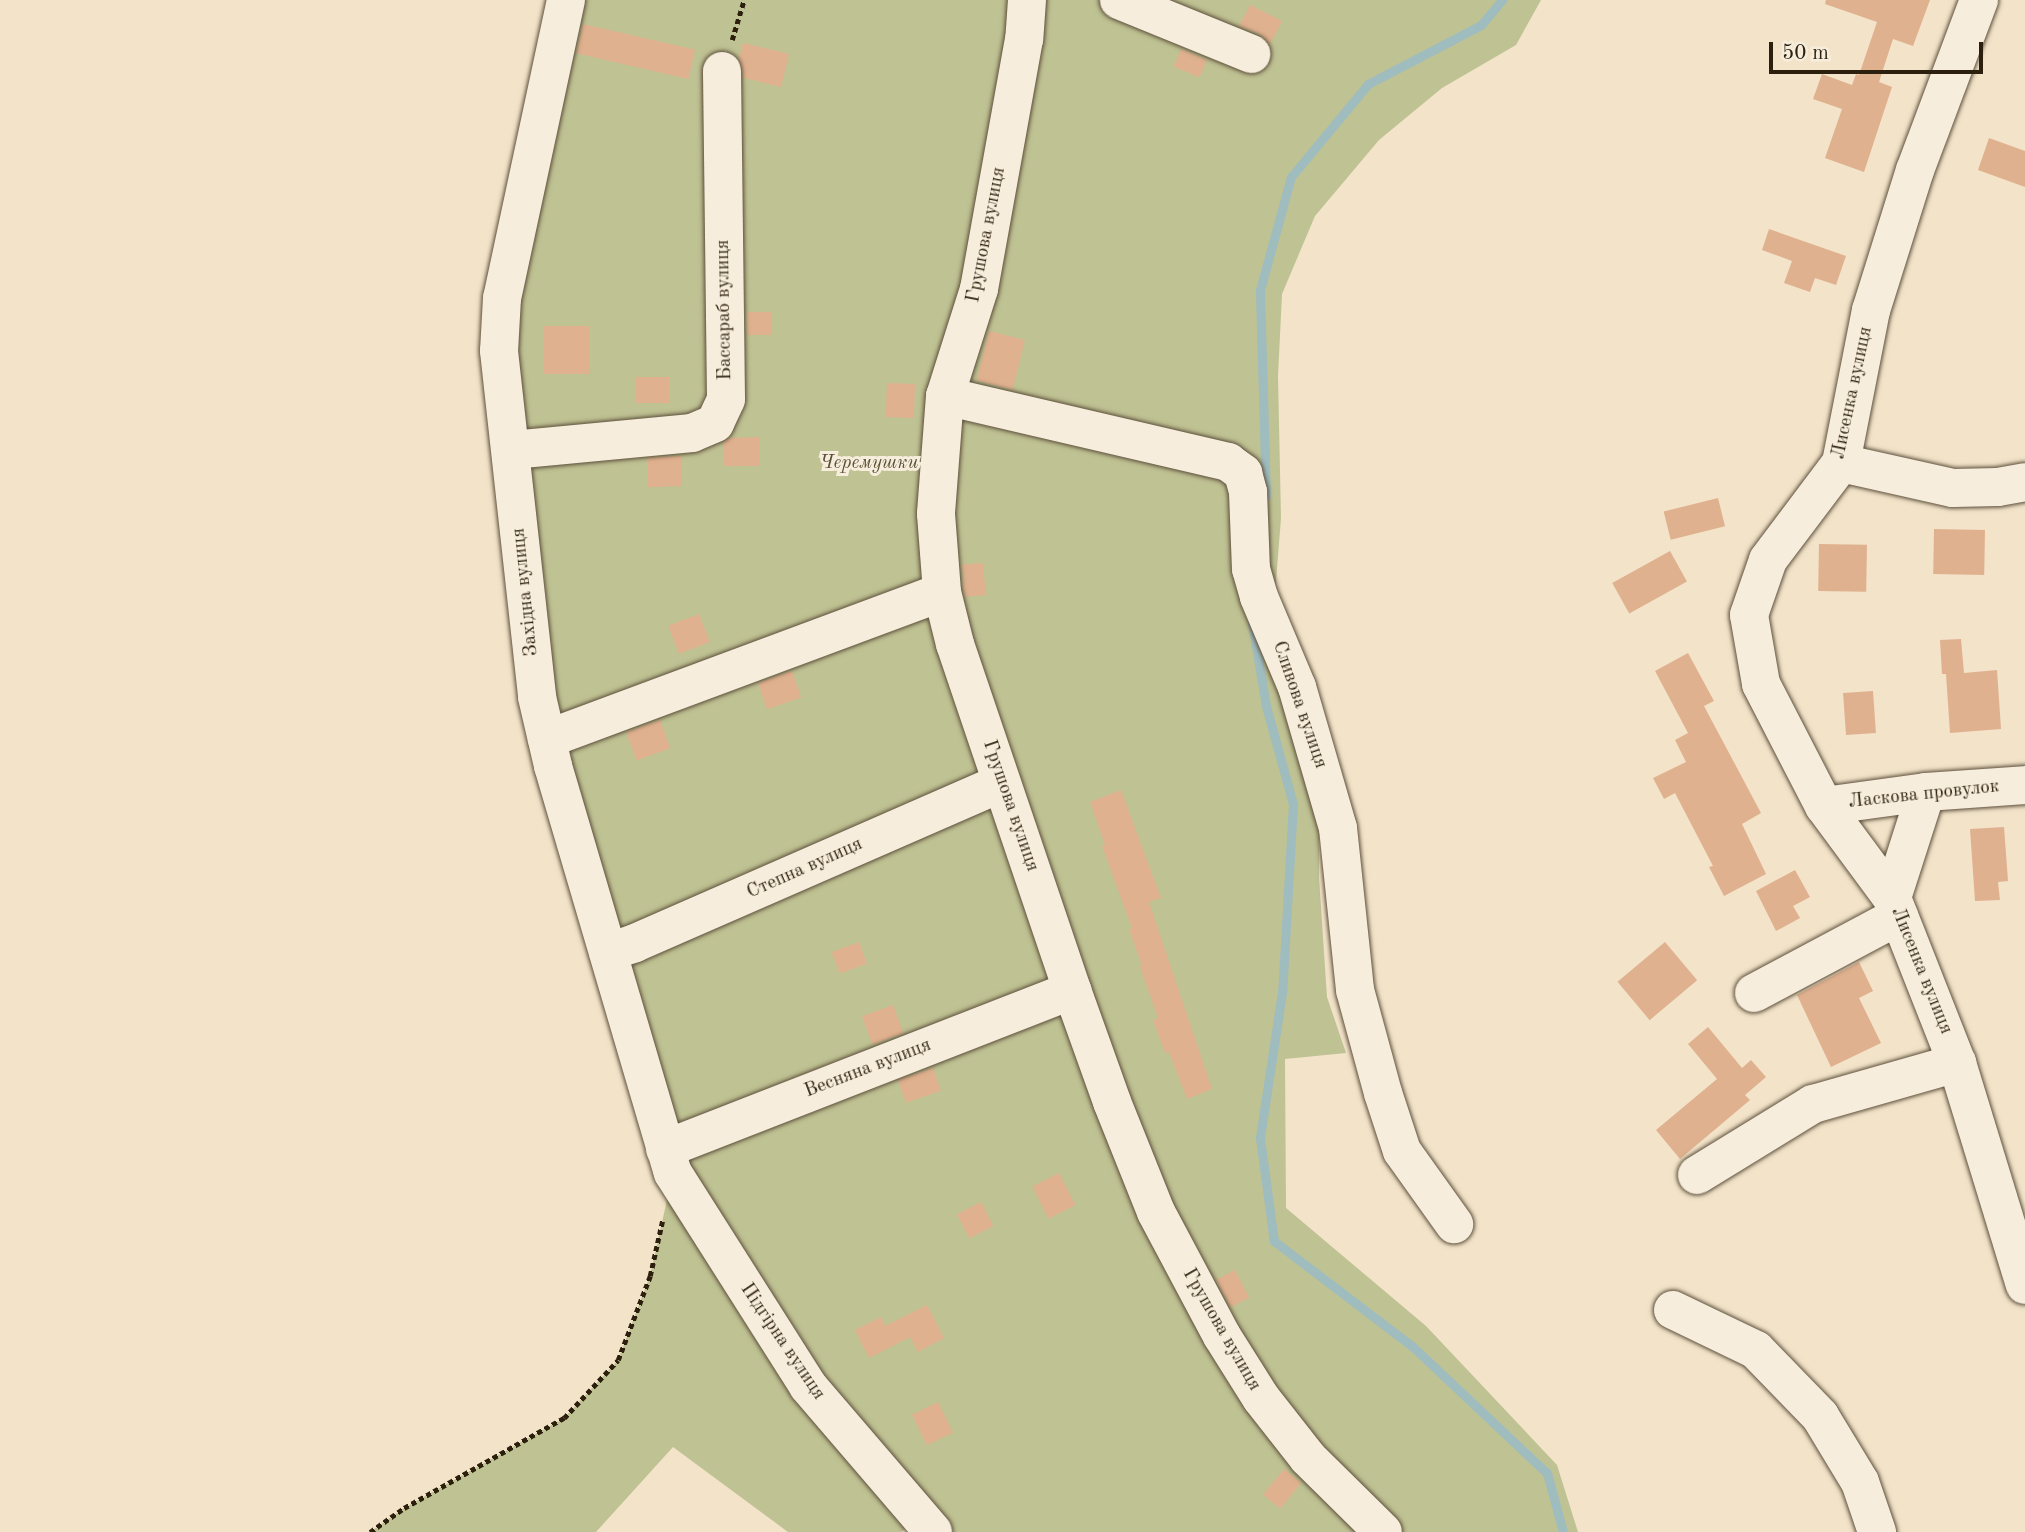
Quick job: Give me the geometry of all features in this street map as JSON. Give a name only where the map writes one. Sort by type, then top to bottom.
[{"type":"street","name":"Західна вулиця","points":[[566,0],[502,298],[499,351],[512,450],[537,697],[669,1161]]},
{"type":"street","name":"Грушова вулиця","points":[[1027,0],[1024,39],[979,289],[945,396],[936,514],[942,592],[955,644],[1072,990],[1156,1212],[1222,1336],[1261,1398],[1308,1458],[1383,1532]]},
{"type":"street","points":[[1119,0],[1251,54]]},
{"type":"street","name":"Лисенка вулиця","points":[[1979,0],[1915,170],[1871,310],[1841,463],[1768,560],[1749,615],[1761,684],[1824,806],[1895,907],[1957,1063],[2025,1285]]},
{"type":"street","name":"Бассараб вулиця","points":[[512,450],[692,433],[715,423],[726,398],[722,71]]},
{"type":"street","name":"Сливова вулиця","points":[[945,396],[1228,462],[1243,473],[1248,492],[1251,569],[1259,597],[1297,687],[1338,828],[1355,990],[1383,1093],[1402,1150],[1454,1224]]},
{"type":"street","points":[[1841,463],[1953,488],[1998,487],[2025,482]]},
{"type":"street","points":[[547,739],[942,592]]},
{"type":"street","name":"Степна вулиця","points":[[608,952],[635,943],[1002,783]]},
{"type":"street","name":"Ласкова провулок","points":[[1824,806],[1926,792],[2025,785]]},
{"type":"street","points":[[1754,993],[1895,907],[1926,792]]},
{"type":"street","name":"Весняна вулиця","points":[[669,1161],[1072,990]]},
{"type":"street","points":[[1697,1175],[1813,1104],[1957,1063]]},
{"type":"street","name":"Підгірна вулиця","points":[[669,1161],[808,1386],[933,1532]]},
{"type":"street","points":[[1673,1310],[1756,1350],[1820,1416],[1860,1482],[1877,1532]]},
{"type":"path","points":[[722,71],[744,0]]},
{"type":"path","points":[[370,1532],[404,1508],[564,1418],[618,1360],[650,1276],[669,1161]]},
{"type":"green space","name":"Черемушки","points":[[577,0],[1541,0],[1516,45],[1442,88],[1379,140],[1315,216],[1282,294],[1278,376],[1281,518],[1274,607],[1319,790],[1319,877],[1327,997],[1346,1053],[1285,1059],[1286,1208],[1426,1326],[1557,1465],[1578,1532],[953,1532],[933,1516],[816,1377],[683,1165],[564,766],[510,355]]},
{"type":"green space","points":[[673,1173],[921,1519],[901,1532],[788,1532],[673,1447],[596,1532],[370,1532],[404,1508],[564,1418],[618,1360],[650,1276]]},
{"type":"building","points":[[1826,0],[1930,0],[1913,46],[1893,39],[1879,82],[1892,87],[1864,172],[1825,158],[1842,109],[1813,99],[1822,74],[1852,85],[1856,74],[1859,75],[1877,22],[1825,4]]},
{"type":"building","points":[[1250,5],[1282,21],[1270,44],[1260,34],[1239,26]]},
{"type":"building","points":[[583,24],[695,50],[688,79],[576,53]]},
{"type":"building","points":[[743,43],[789,54],[781,87],[744,78],[739,58]]},
{"type":"building","points":[[1181,49],[1207,60],[1199,77],[1174,66]]},
{"type":"building","points":[[1989,138],[2025,151],[2025,187],[1978,170]]},
{"type":"building","points":[[1769,229],[1846,256],[1836,285],[1815,278],[1810,292],[1784,283],[1792,261],[1762,250]]},
{"type":"building","points":[[747,312],[771,312],[771,335],[747,335]]},
{"type":"building","points":[[544,326],[590,326],[590,374],[544,374]]},
{"type":"building","points":[[989,331],[1025,340],[1013,389],[977,380]]},
{"type":"building","points":[[636,377],[669,377],[669,403],[636,403]]},
{"type":"building","points":[[887,383],[915,384],[914,418],[886,417]]},
{"type":"building","points":[[759,437],[760,466],[723,466],[723,443],[729,438]]},
{"type":"building","points":[[681,456],[682,486],[648,487],[647,457]]},
{"type":"building","points":[[1718,498],[1725,526],[1671,540],[1664,512]]},
{"type":"building","points":[[1934,529],[1985,530],[1984,575],[1933,574]]},
{"type":"building","points":[[1819,544],[1867,545],[1866,592],[1818,591]]},
{"type":"building","points":[[1670,551],[1687,582],[1629,614],[1612,583]]},
{"type":"building","points":[[983,563],[986,595],[965,597],[962,565]]},
{"type":"building","points":[[699,614],[710,642],[679,654],[668,626]]},
{"type":"building","points":[[1961,639],[1964,673],[1997,670],[2001,729],[1950,733],[1946,674],[1942,674],[1940,640]]},
{"type":"building","points":[[1688,653],[1714,701],[1704,706],[1761,813],[1742,824],[1766,874],[1724,896],[1709,867],[1713,866],[1675,793],[1664,799],[1653,778],[1686,762],[1675,740],[1688,733],[1655,671]]},
{"type":"building","points":[[792,671],[801,697],[767,709],[758,683]]},
{"type":"building","points":[[1873,691],[1876,733],[1846,735],[1843,693]]},
{"type":"building","points":[[660,720],[670,748],[636,761],[626,732]]},
{"type":"building","points":[[1121,790],[1161,898],[1149,902],[1212,1089],[1187,1099],[1153,1020],[1158,1018],[1129,929],[1132,928],[1102,846],[1105,845],[1090,802]]},
{"type":"building","points":[[2004,827],[2008,881],[1998,882],[2000,900],[1975,901],[1970,829]]},
{"type":"building","points":[[1795,870],[1810,897],[1793,906],[1800,918],[1776,931],[1756,891]]},
{"type":"building","points":[[859,942],[867,964],[840,974],[832,952]]},
{"type":"building","points":[[1665,942],[1697,980],[1650,1020],[1618,982]]},
{"type":"building","points":[[1859,962],[1873,991],[1859,998],[1881,1043],[1831,1067],[1797,995]]},
{"type":"building","points":[[893,1005],[903,1033],[872,1044],[862,1016]]},
{"type":"building","points":[[1708,1027],[1742,1068],[1751,1060],[1766,1077],[1745,1095],[1750,1100],[1680,1159],[1656,1130],[1717,1079],[1688,1044]]},
{"type":"building","points":[[933,1068],[941,1091],[906,1103],[898,1080]]},
{"type":"building","points":[[1059,1173],[1075,1205],[1049,1219],[1032,1187]]},
{"type":"building","points":[[981,1202],[993,1226],[969,1238],[957,1214]]},
{"type":"building","points":[[1235,1270],[1249,1298],[1230,1307],[1216,1280]]},
{"type":"building","points":[[927,1305],[944,1338],[918,1352],[910,1337],[869,1358],[855,1330],[881,1317],[885,1326]]},
{"type":"building","points":[[938,1402],[953,1433],[927,1445],[912,1415]]},
{"type":"building","points":[[1284,1469],[1301,1483],[1280,1508],[1263,1495]]},
{"type":"waterway","points":[[1266,496],[1260,290],[1291,177],[1368,84],[1481,25],[1502,0]]},
{"type":"waterway","points":[[1252,623],[1266,706],[1293,804],[1282,992],[1260,1138],[1274,1241],[1412,1346],[1547,1473],[1563,1532]]}]
